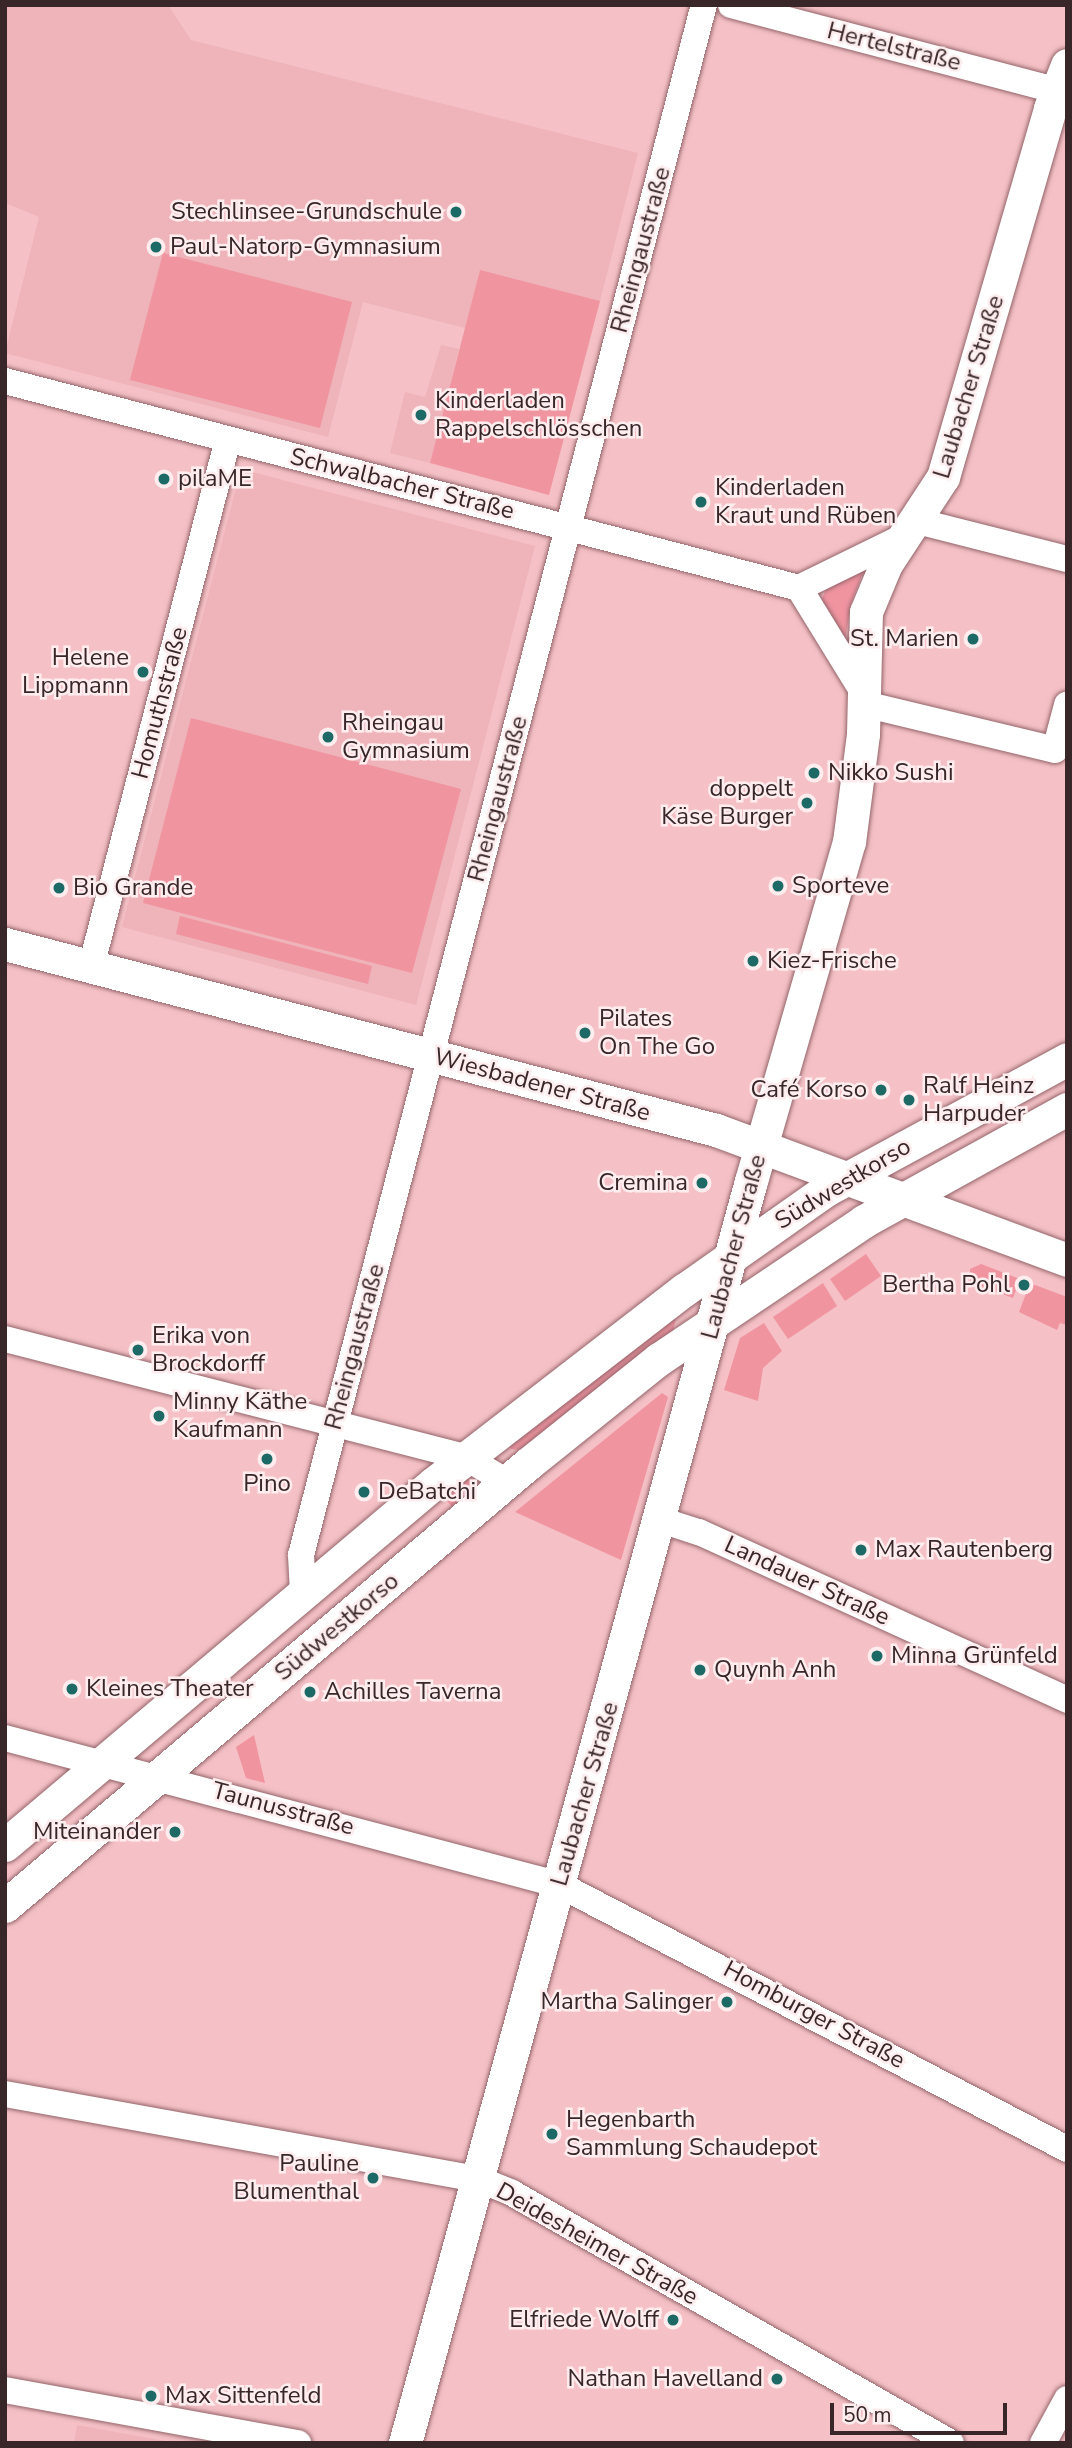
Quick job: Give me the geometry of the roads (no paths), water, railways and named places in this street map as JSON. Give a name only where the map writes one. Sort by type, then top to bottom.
[{"type":"street","name":"Rheingaustraße","points":[[303,1592],[301,1555],[704,5]]},
{"type":"street","name":"Hertelstraße","points":[[731,5],[1064,83]]},
{"type":"street","name":"Laubacher Straße","points":[[405,2443],[661,1520],[762,1144],[849,842],[860,775],[863,630],[870,596],[943,477],[1064,83]]},
{"type":"street","name":"Schwalbacher Straße","points":[[5,381],[799,588]]},
{"type":"street","name":"Homuthstraße","points":[[91,967],[228,439]]},
{"type":"street","points":[[1067,559],[912,528],[799,588],[863,698],[1061,761],[1067,705]]},
{"type":"street","name":"Wiesbadener Straße","points":[[5,944],[762,1144],[1067,1260]]},
{"type":"street","name":"Südwestkorso","points":[[5,1845],[465,1457],[732,1255],[850,1177],[1067,1059]]},
{"type":"street","name":"Südwestkorso","points":[[5,1906],[507,1482],[659,1359],[904,1196],[1067,1109]]},
{"type":"street","points":[[5,1339],[465,1457],[507,1482]]},
{"type":"street","name":"Landauer Straße","points":[[661,1520],[699,1531],[1067,1700]]},
{"type":"street","name":"Taunusstraße","points":[[5,1738],[560,1885]]},
{"type":"street","name":"Homburger Straße","points":[[560,1885],[1067,2149]]},
{"type":"street","name":"Deidesheimer Straße","points":[[5,2094],[478,2179],[512,2193],[951,2443]]},
{"type":"street","points":[[5,2390],[298,2443]]},
{"type":"street","points":[[1043,2443],[1067,2399]]},
{"type":"place","name":"Stechlinsee-Grundschule","points":[[456,212]]},
{"type":"place","name":"Paul-Natorp-Gymnasium","points":[[156,247]]},
{"type":"place","name":"Kinderladen Rappelschlösschen","points":[[421,415]]},
{"type":"place","name":"pilaME","points":[[164,479]]},
{"type":"place","name":"Kinderladen Kraut und Rüben","points":[[701,502]]},
{"type":"place","name":"St. Marien","points":[[973,639]]},
{"type":"place","name":"Helene Lippmann","points":[[143,672]]},
{"type":"place","name":"Rheingau Gymnasium","points":[[328,737]]},
{"type":"place","name":"Nikko Sushi","points":[[814,773]]},
{"type":"place","name":"doppelt Käse Burger","points":[[807,803]]},
{"type":"place","name":"Sporteve","points":[[778,886]]},
{"type":"place","name":"Bio Grande","points":[[59,888]]},
{"type":"place","name":"Kiez-Frische","points":[[753,961]]},
{"type":"place","name":"Pilates On The Go","points":[[585,1033]]},
{"type":"place","name":"Café Korso","points":[[881,1090]]},
{"type":"place","name":"Ralf Heinz Harpuder","points":[[909,1100]]},
{"type":"place","name":"Cremina","points":[[702,1183]]},
{"type":"place","name":"Bertha Pohl","points":[[1024,1285]]},
{"type":"place","name":"Erika von Brockdorff","points":[[138,1350]]},
{"type":"place","name":"Minny Käthe Kaufmann","points":[[159,1416]]},
{"type":"place","name":"Pino","points":[[267,1459]]},
{"type":"place","name":"DeBatchi","points":[[364,1492]]},
{"type":"place","name":"Max Rautenberg","points":[[861,1550]]},
{"type":"place","name":"Minna Grünfeld","points":[[877,1656]]},
{"type":"place","name":"Quynh Anh","points":[[700,1670]]},
{"type":"place","name":"Kleines Theater","points":[[72,1689]]},
{"type":"place","name":"Achilles Taverna","points":[[310,1692]]},
{"type":"place","name":"Miteinander","points":[[175,1832]]},
{"type":"place","name":"Martha Salinger","points":[[727,2002]]},
{"type":"place","name":"Hegenbarth Sammlung Schaudepot","points":[[552,2134]]},
{"type":"place","name":"Pauline Blumenthal","points":[[373,2178]]},
{"type":"place","name":"Elfriede Wolff","points":[[673,2320]]},
{"type":"place","name":"Nathan Havelland","points":[[777,2379]]},
{"type":"place","name":"Max Sittenfeld","points":[[151,2396]]}]
